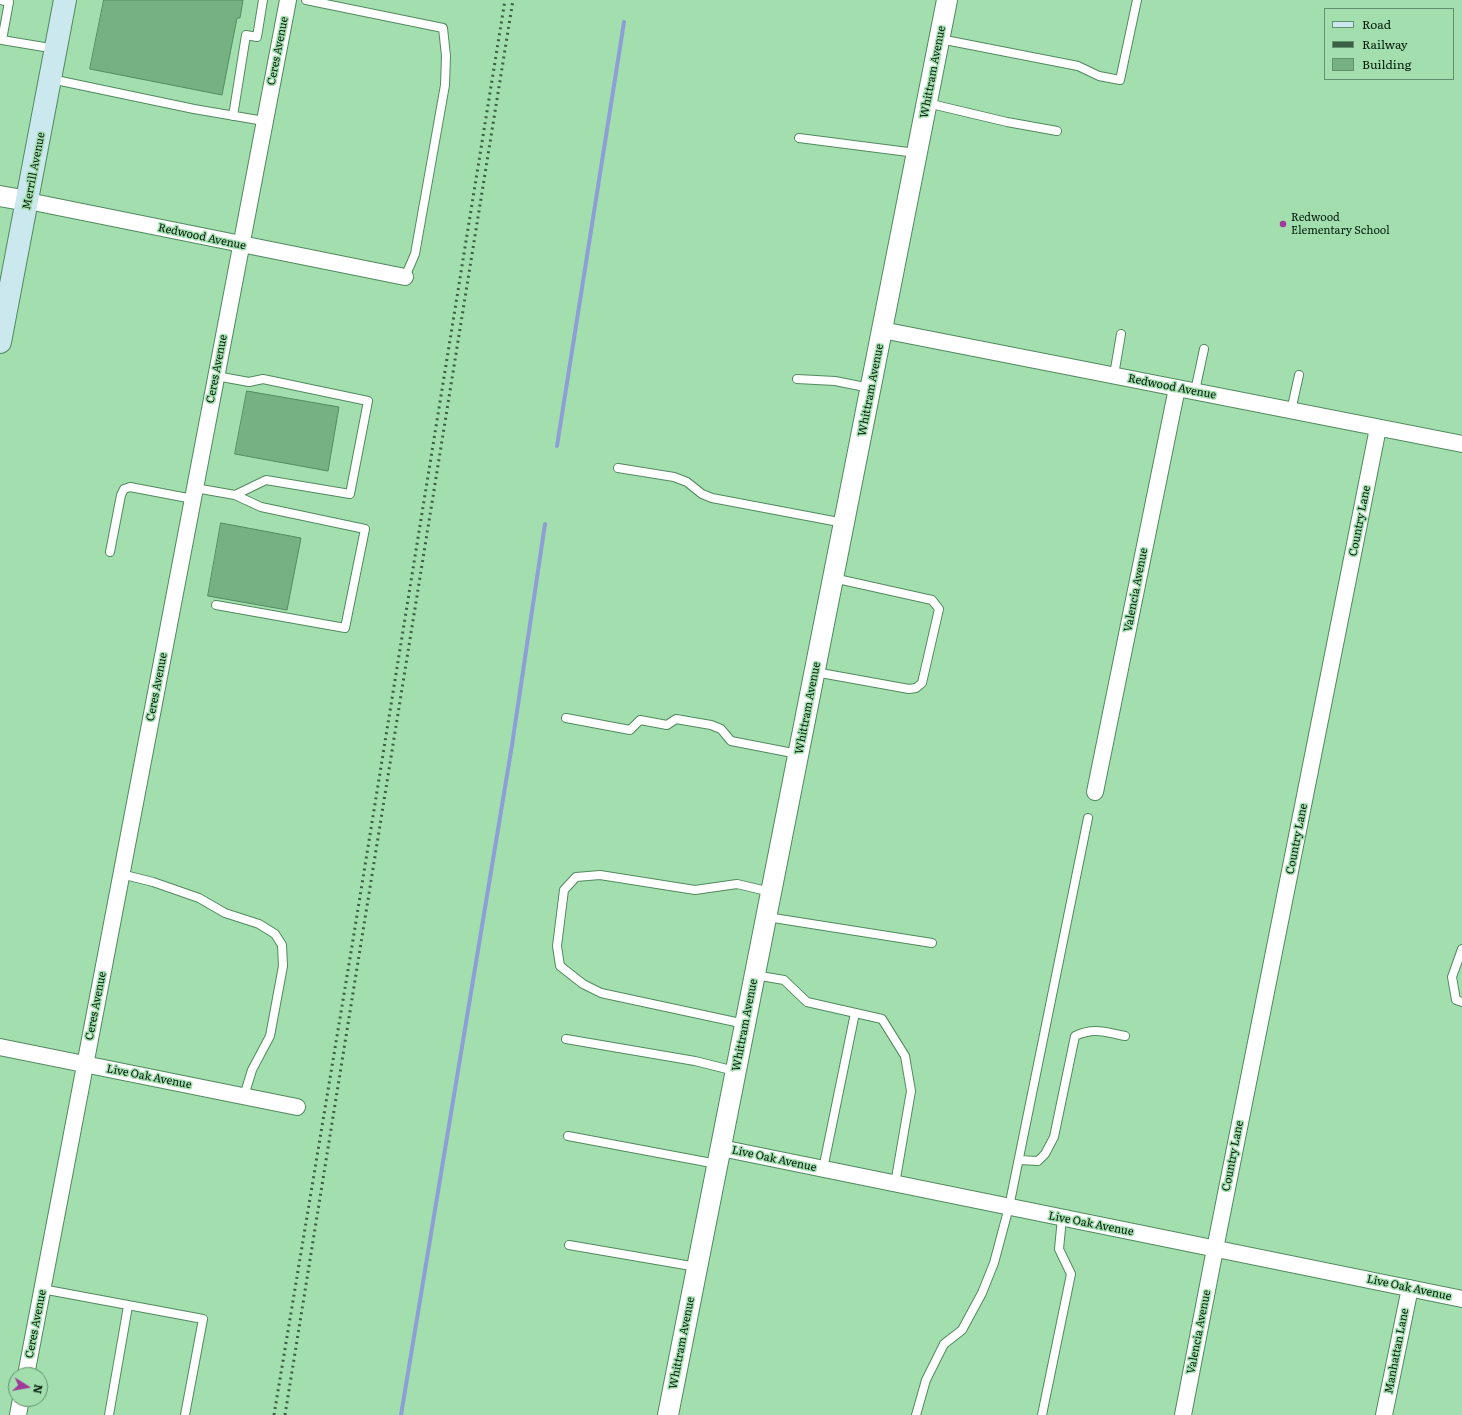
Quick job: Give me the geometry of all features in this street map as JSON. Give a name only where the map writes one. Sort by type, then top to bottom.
[{"type":"main road","name":"Merrill Avenue","points":[[0,342],[65,0]]},
{"type":"street","name":"Ceres Avenue","points":[[27,1367],[288,0]]},
{"type":"street","name":"Whittram Avenue","points":[[668,1415],[947,0]]},
{"type":"street","name":"Redwood Avenue","points":[[0,196],[405,277]]},
{"type":"street","name":"Redwood Avenue","points":[[882,330],[1462,444]]},
{"type":"street","name":"Valencia Avenue","points":[[1095,792],[1177,388]]},
{"type":"street","name":"Country Lane","points":[[1215,1249],[1378,428]]},
{"type":"street","name":"Live Oak Avenue","points":[[0,1047],[297,1107]]},
{"type":"street","name":"Live Oak Avenue","points":[[719,1156],[823,1169],[1462,1299]]},
{"type":"street","name":"Valencia Avenue","points":[[1183,1415],[1215,1249]]},
{"type":"street","name":"Manhattan Lane","points":[[1384,1415],[1410,1288]]},
{"type":"lane","points":[[0,0],[9,2],[2,40],[56,50]]},
{"type":"lane","points":[[233,116],[246,35],[257,37],[264,0]]},
{"type":"lane","points":[[306,0],[443,28],[446,56],[446,85],[415,254],[405,277]]},
{"type":"lane","points":[[940,39],[1078,66],[1099,76],[1120,80],[1137,0]]},
{"type":"lane","points":[[51,79],[194,109],[264,121]]},
{"type":"lane","points":[[927,103],[1007,122],[1057,130]]},
{"type":"lane","points":[[799,138],[917,153]]},
{"type":"lane","points":[[1114,375],[1121,334]]},
{"type":"lane","points":[[1195,391],[1204,349]]},
{"type":"lane","points":[[1291,411],[1300,375]]},
{"type":"lane","points":[[216,376],[249,382],[263,379],[368,401],[350,494],[266,480],[235,495]]},
{"type":"lane","points":[[797,379],[835,381],[871,388]]},
{"type":"lane","points":[[618,468],[674,477],[687,482],[702,494],[712,498],[844,523]]},
{"type":"lane","points":[[110,552],[121,495],[124,489],[130,487],[235,495],[261,507],[365,529],[345,628],[216,605]]},
{"type":"lane","points":[[815,672],[909,689],[916,688],[922,683],[939,609],[932,600],[833,578]]},
{"type":"lane","points":[[566,718],[630,730],[640,720],[667,725],[676,719],[711,725],[721,729],[731,741],[799,754]]},
{"type":"lane","points":[[916,1415],[926,1380],[944,1344],[962,1330],[982,1293],[994,1263],[1009,1207],[1019,1160],[1088,818]]},
{"type":"lane","points":[[121,874],[153,882],[199,898],[225,913],[259,924],[275,934],[282,945],[283,966],[270,1036],[252,1070],[244,1096]]},
{"type":"lane","points":[[746,1024],[601,993],[583,984],[560,966],[557,946],[564,890],[576,877],[600,875],[695,890],[737,884],[771,892]]},
{"type":"lane","points":[[766,917],[932,944]]},
{"type":"lane","points":[[1462,949],[1452,976],[1456,1000],[1462,1002]]},
{"type":"lane","points":[[755,975],[784,980],[807,1002],[882,1019],[905,1056],[911,1091],[895,1184]]},
{"type":"lane","points":[[823,1169],[855,1013]]},
{"type":"lane","points":[[1019,1160],[1038,1161],[1045,1154],[1054,1137],[1075,1036],[1086,1031],[1096,1031],[1125,1036]]},
{"type":"lane","points":[[566,1039],[695,1061],[736,1071]]},
{"type":"lane","points":[[568,1136],[719,1156]]},
{"type":"lane","points":[[1042,1415],[1071,1274],[1059,1249],[1062,1218]]},
{"type":"lane","points":[[569,1245],[697,1267]]},
{"type":"lane","points":[[42,1289],[203,1319],[185,1415]]},
{"type":"lane","points":[[109,1415],[128,1306]]},
{"type":"building","points":[[104,0],[243,0],[240,18],[237,18],[222,95],[90,69]]},
{"type":"building","points":[[247,391],[339,407],[328,471],[235,454]]},
{"type":"building","points":[[221,523],[301,538],[287,610],[208,596]]},
{"type":"waterway","points":[[557,446],[624,22]]},
{"type":"waterway","points":[[401,1415],[512,745],[545,524]]},
{"type":"railway","points":[[274,1415],[352,946],[505,0]]},
{"type":"railway","points":[[285,1415],[513,0]]},
{"type":"place","name":"Redwood Elementary School","points":[[1283,224]]}]
